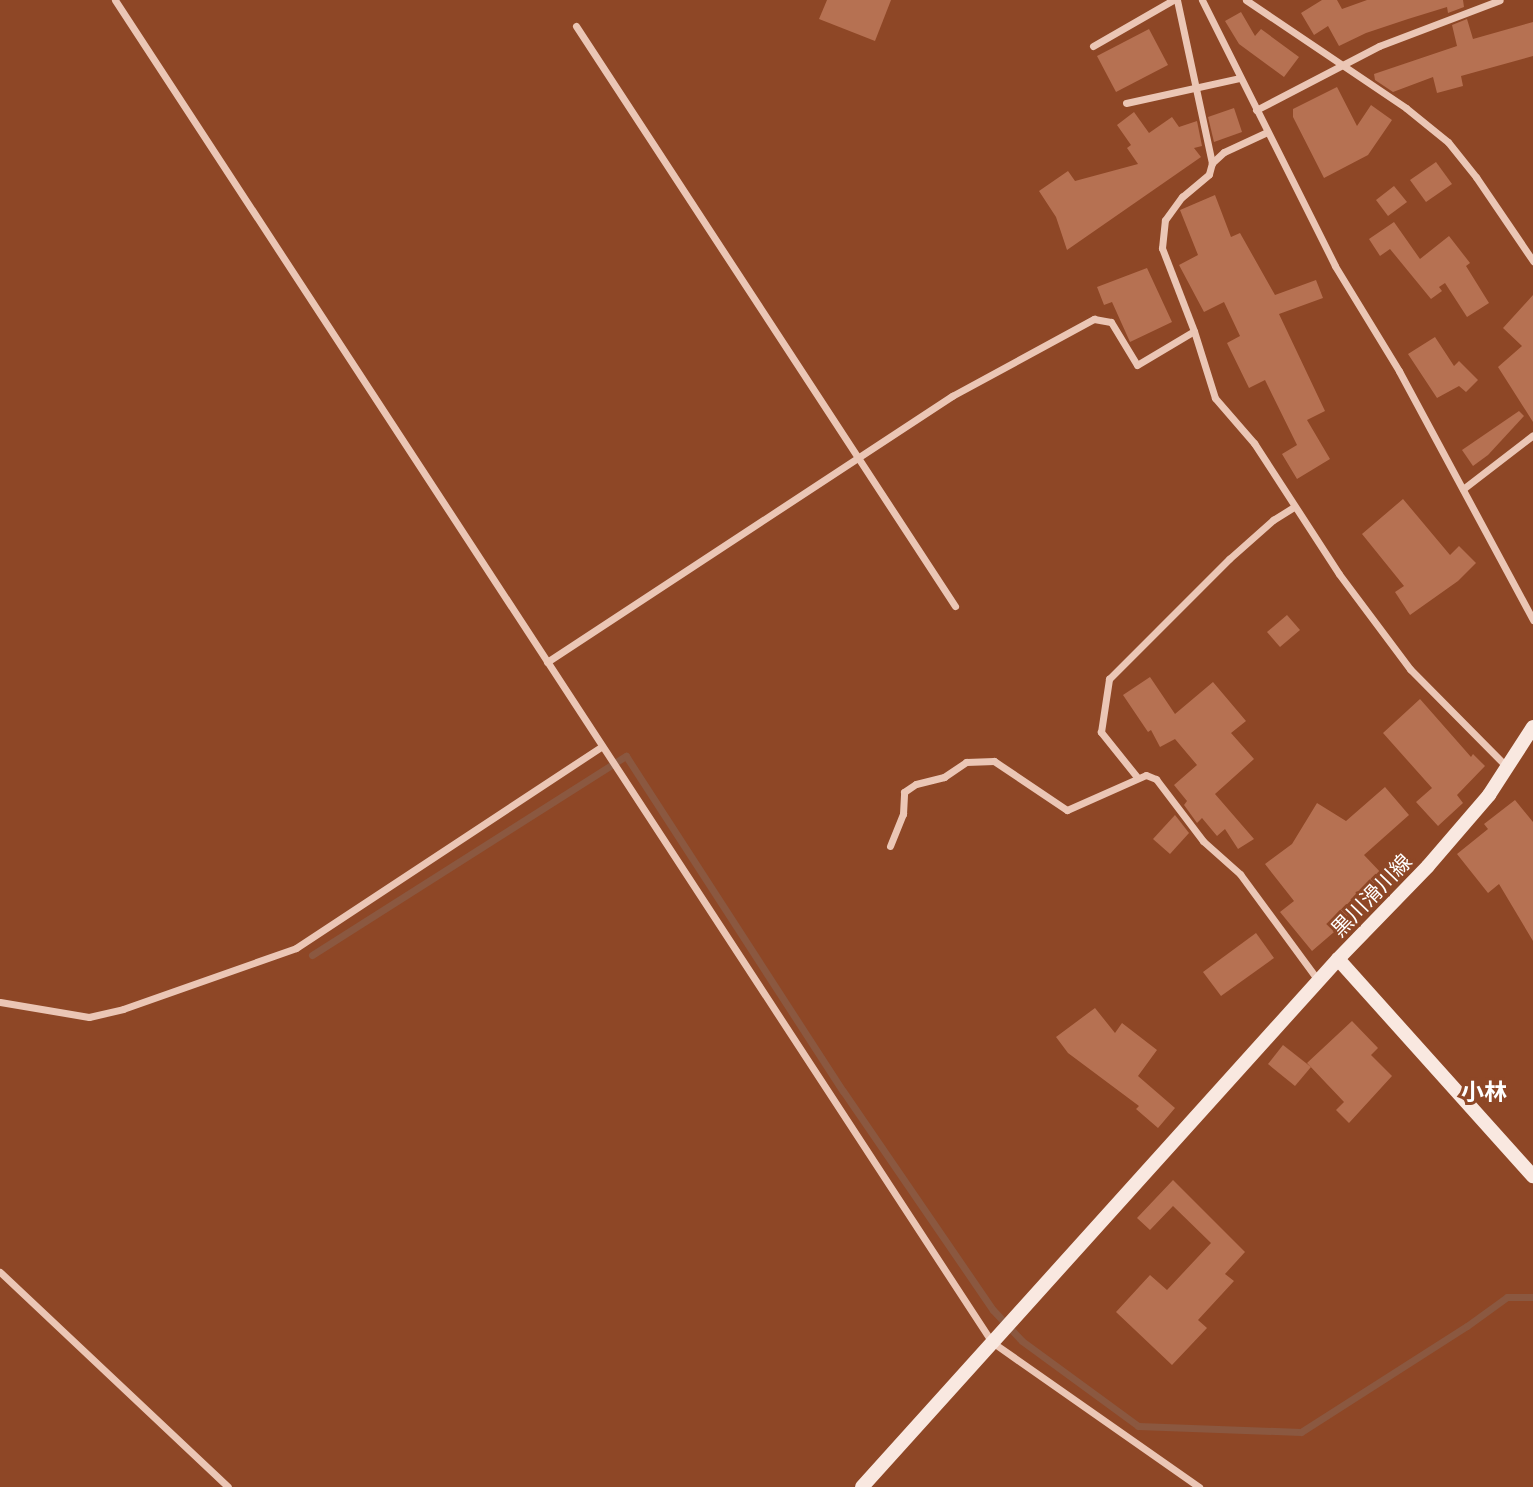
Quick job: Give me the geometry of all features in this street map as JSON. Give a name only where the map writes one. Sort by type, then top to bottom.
[{"type":"street","points":[[115,0],[992,1342],[1199,1487]]},
{"type":"street","points":[[1093,46],[1175,0],[1212,163],[1209,174],[1182,197],[1165,220],[1162,248],[1194,331],[1215,398],[1254,443],[1294,507],[1410,669],[1507,766]]},
{"type":"street","points":[[1202,0],[1335,266],[1399,371],[1533,620]]},
{"type":"street","points":[[1246,0],[1406,108],[1448,142],[1476,177],[1533,261]]},
{"type":"street","points":[[1256,110],[1380,46],[1500,0]]},
{"type":"street","points":[[576,26],[956,606]]},
{"type":"street","points":[[1126,103],[1240,78]]},
{"type":"street","points":[[1212,163],[1224,152],[1267,132]]},
{"type":"street","points":[[547,662],[952,396],[1094,319],[1111,321],[1137,365],[1194,331]]},
{"type":"street","points":[[1463,489],[1533,435]]},
{"type":"street","points":[[1137,778],[1101,732],[1109,680],[1229,559],[1273,520],[1294,507]]},
{"type":"street","name":"黒川滑川線","points":[[1533,727],[1489,795],[1428,866],[1338,959],[1533,1176]]},
{"type":"street","points":[[0,1002],[89,1017],[123,1009],[296,948],[601,747]]},
{"type":"street","points":[[890,846],[903,814],[904,792],[916,784],[944,777],[966,762],[994,761],[1067,810],[1146,775],[1156,779],[1203,841],[1240,874],[1318,981]]},
{"type":"street","points":[[862,1487],[1338,959]]},
{"type":"street","points":[[0,1272],[228,1487]]},
{"type":"building","points":[[827,0],[891,0],[875,41],[819,19]]},
{"type":"building","points":[[1322,0],[1337,0],[1342,9],[1367,0],[1463,0],[1464,7],[1448,13],[1447,7],[1408,19],[1366,33],[1339,46],[1328,26],[1314,35],[1301,13]]},
{"type":"building","points":[[1241,12],[1255,36],[1261,29],[1299,57],[1284,77],[1239,44],[1225,21]]},
{"type":"building","points":[[1467,19],[1473,39],[1533,22],[1533,56],[1461,76],[1463,86],[1437,93],[1433,77],[1393,92],[1375,80],[1374,74],[1457,46],[1452,25]]},
{"type":"building","points":[[1149,29],[1168,65],[1116,92],[1097,56]]},
{"type":"building","points":[[1337,87],[1357,126],[1371,105],[1392,120],[1368,155],[1324,178],[1293,117],[1293,109]]},
{"type":"building","points":[[1234,108],[1242,132],[1214,142],[1208,117]]},
{"type":"building","points":[[1134,112],[1149,133],[1172,117],[1179,127],[1197,121],[1202,146],[1194,148],[1201,157],[1067,250],[1056,217],[1039,191],[1068,171],[1075,181],[1138,164],[1127,148],[1131,145],[1117,125]]},
{"type":"building","points":[[1436,162],[1452,184],[1426,202],[1410,180]]},
{"type":"building","points":[[1394,186],[1407,202],[1388,216],[1376,200]]},
{"type":"building","points":[[1215,195],[1231,237],[1240,233],[1275,295],[1316,280],[1323,298],[1279,314],[1325,411],[1307,420],[1330,459],[1297,479],[1282,454],[1297,445],[1265,380],[1249,388],[1227,343],[1240,336],[1224,302],[1204,312],[1179,265],[1198,255],[1180,210]]},
{"type":"building","points":[[1394,222],[1420,259],[1449,236],[1470,263],[1466,266],[1489,303],[1467,317],[1445,283],[1439,287],[1442,291],[1431,299],[1390,249],[1380,256],[1369,239]]},
{"type":"building","points":[[1147,268],[1172,322],[1130,342],[1112,302],[1104,305],[1097,287]]},
{"type":"building","points":[[1533,295],[1533,422],[1498,367],[1522,346],[1503,328]]},
{"type":"building","points":[[1435,337],[1454,366],[1459,361],[1478,380],[1466,392],[1459,386],[1437,398],[1408,354]]},
{"type":"building","points":[[1519,411],[1524,416],[1488,455],[1473,466],[1462,450]]},
{"type":"building","points":[[1403,499],[1450,555],[1459,546],[1476,563],[1458,581],[1410,615],[1395,592],[1404,586],[1362,534]]},
{"type":"building","points":[[1287,615],[1300,630],[1280,647],[1267,632]]},
{"type":"building","points":[[1150,677],[1175,714],[1213,682],[1246,721],[1231,733],[1254,759],[1215,794],[1254,839],[1238,849],[1225,829],[1217,836],[1202,818],[1197,823],[1184,805],[1187,801],[1174,785],[1197,765],[1175,739],[1160,747],[1151,730],[1148,732],[1123,695]]},
{"type":"building","points":[[1420,699],[1471,757],[1473,754],[1485,766],[1457,795],[1463,803],[1438,826],[1416,802],[1432,788],[1383,733]]},
{"type":"building","points":[[1385,787],[1409,815],[1364,855],[1384,876],[1349,908],[1355,914],[1312,951],[1280,912],[1294,901],[1265,864],[1292,844],[1317,803],[1346,821]]},
{"type":"building","points":[[1515,800],[1533,822],[1533,941],[1499,884],[1488,893],[1457,854],[1488,829],[1484,824]]},
{"type":"building","points":[[1175,815],[1189,833],[1170,854],[1153,839]]},
{"type":"building","points":[[1256,933],[1274,958],[1221,996],[1203,972]]},
{"type":"building","points":[[1095,1008],[1115,1033],[1122,1023],[1157,1050],[1138,1076],[1175,1108],[1158,1128],[1136,1109],[1139,1106],[1068,1053],[1056,1037]]},
{"type":"building","points":[[1352,1021],[1378,1048],[1371,1055],[1392,1076],[1349,1123],[1336,1110],[1344,1102],[1307,1063]]},
{"type":"building","points":[[1283,1045],[1311,1067],[1295,1086],[1268,1064]]},
{"type":"building","points":[[1173,1180],[1245,1252],[1225,1274],[1234,1281],[1198,1320],[1207,1328],[1172,1365],[1116,1312],[1150,1275],[1167,1290],[1211,1243],[1173,1206],[1150,1230],[1137,1218]]},
{"type":"waterway","points":[[312,955],[626,756],[843,1091],[993,1310],[1022,1341],[1138,1426],[1301,1432],[1467,1326],[1507,1297],[1533,1297]]},
{"type":"district","name":"小林","points":[[1484,1091]]}]
